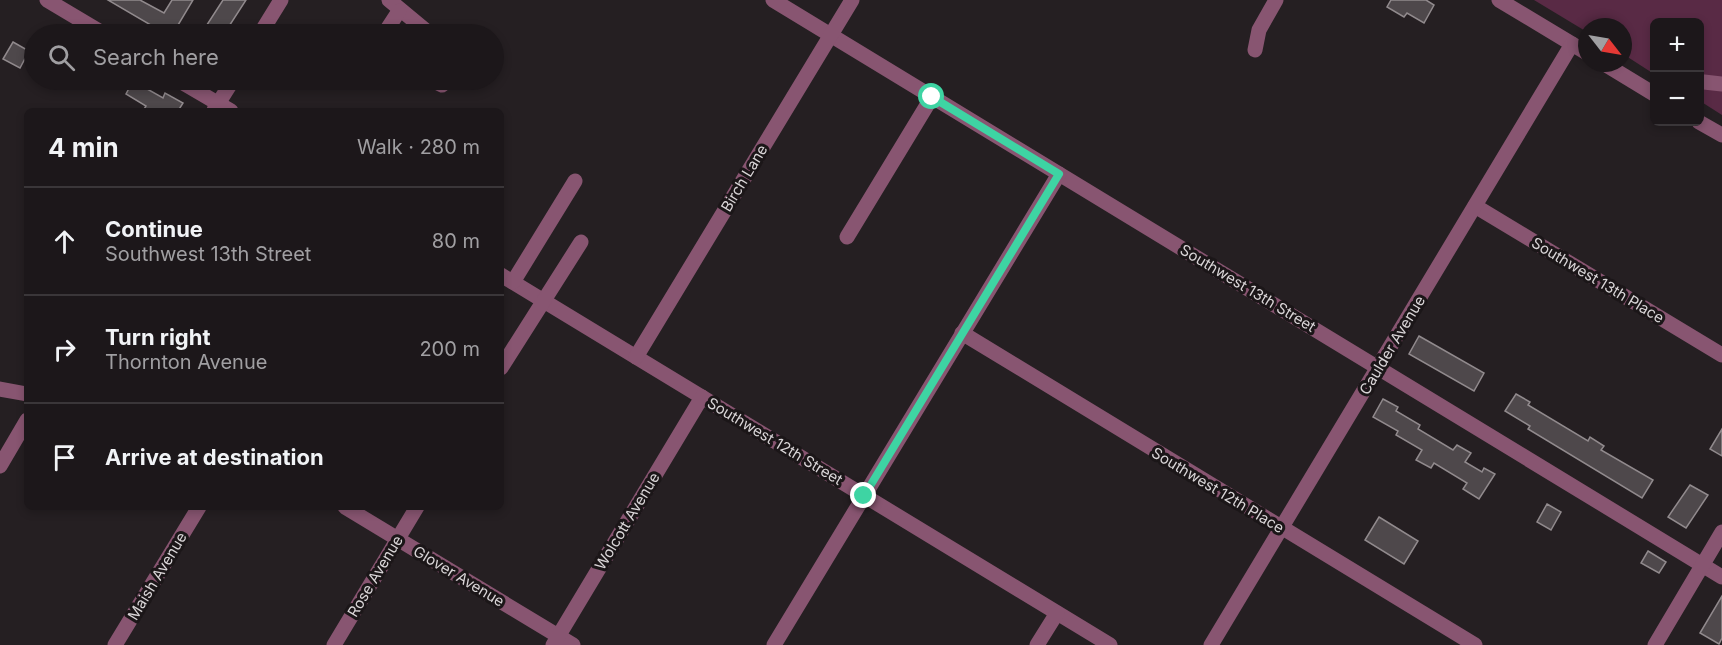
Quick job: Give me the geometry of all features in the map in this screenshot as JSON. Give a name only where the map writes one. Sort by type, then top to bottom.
[{"type":"street","points":[[46,0],[87,24]]},
{"type":"street","points":[[266,24],[281,0]]},
{"type":"street","name":"Southwest 13th Street","points":[[773,0],[1703,563],[1722,577]]},
{"type":"street","name":"Birch Lane","points":[[636,357],[852,0]]},
{"type":"street","points":[[1255,50],[1258,30],[1276,0]]},
{"type":"street","points":[[1499,0],[1578,48]]},
{"type":"street","points":[[388,24],[394,6],[417,24]]},
{"type":"street","name":"Caulder Avenue","points":[[1211,645],[1572,44]]},
{"type":"street","points":[[1618,72],[1650,92]]},
{"type":"street","points":[[1704,82],[1722,84]]},
{"type":"street","points":[[193,90],[221,108],[229,90]]},
{"type":"street","points":[[847,237],[932,97]]},
{"type":"street","points":[[1704,125],[1722,135]]},
{"type":"street","points":[[774,645],[1059,174]]},
{"type":"street","points":[[507,279],[575,182]]},
{"type":"street","name":"Southwest 13th Place","points":[[1475,206],[1722,355]]},
{"type":"street","points":[[504,363],[581,242]]},
{"type":"street","name":"Southwest 12th Street","points":[[507,279],[1110,645]]},
{"type":"street","name":"Southwest 12th Place","points":[[962,333],[1475,645]]},
{"type":"street","points":[[0,389],[24,393]]},
{"type":"street","name":"Wolcott Avenue","points":[[556,641],[702,397]]},
{"type":"street","points":[[0,466],[24,425]]},
{"type":"street","name":"Maish Avenue","points":[[115,645],[197,510]]},
{"type":"street","name":"Glover Avenue","points":[[350,510],[556,641],[573,645]]},
{"type":"street","name":"Rose Avenue","points":[[334,645],[415,510]]},
{"type":"street","points":[[1654,645],[1722,532]]},
{"type":"street","points":[[1037,645],[1057,613]]},
{"type":"shaded area","points":[[1534,0],[1722,0],[1722,115],[1704,104],[1704,18],[1650,18],[1650,71],[1632,60],[1632,18],[1578,18],[1578,27]]},
{"type":"building","points":[[108,0],[140,0],[164,13],[172,0],[193,0],[179,24],[149,24]]},
{"type":"building","points":[[223,0],[246,0],[230,24],[207,24]]},
{"type":"building","points":[[1391,0],[1426,0],[1434,5],[1424,23],[1407,13],[1404,17],[1387,7]]},
{"type":"building","points":[[13,42],[24,48],[24,60],[20,68],[3,59]]},
{"type":"building","points":[[128,90],[149,90],[163,98],[165,93],[183,103],[180,108],[145,108],[146,106],[126,94]]},
{"type":"building","points":[[1419,336],[1484,373],[1474,391],[1409,354]]},
{"type":"building","points":[[1516,394],[1530,402],[1528,405],[1588,441],[1590,437],[1604,446],[1601,450],[1653,480],[1642,498],[1528,429],[1530,426],[1505,411]]},
{"type":"building","points":[[1383,399],[1398,407],[1396,411],[1420,425],[1418,429],[1453,450],[1457,445],[1471,453],[1465,462],[1482,472],[1484,468],[1495,474],[1479,499],[1463,489],[1467,483],[1434,463],[1431,468],[1416,460],[1422,450],[1396,435],[1398,431],[1373,417]]},
{"type":"building","points":[[1722,429],[1722,456],[1710,449]]},
{"type":"building","points":[[1690,485],[1708,495],[1686,528],[1668,517]]},
{"type":"building","points":[[1547,504],[1561,512],[1551,530],[1537,522]]},
{"type":"building","points":[[1379,517],[1418,541],[1404,564],[1365,540]]},
{"type":"building","points":[[1648,551],[1666,562],[1659,573],[1641,563]]},
{"type":"building","points":[[1722,596],[1722,638],[1719,644],[1700,633]]},
{"type":"route","points":[[864,496],[1059,174],[932,97]]}]
